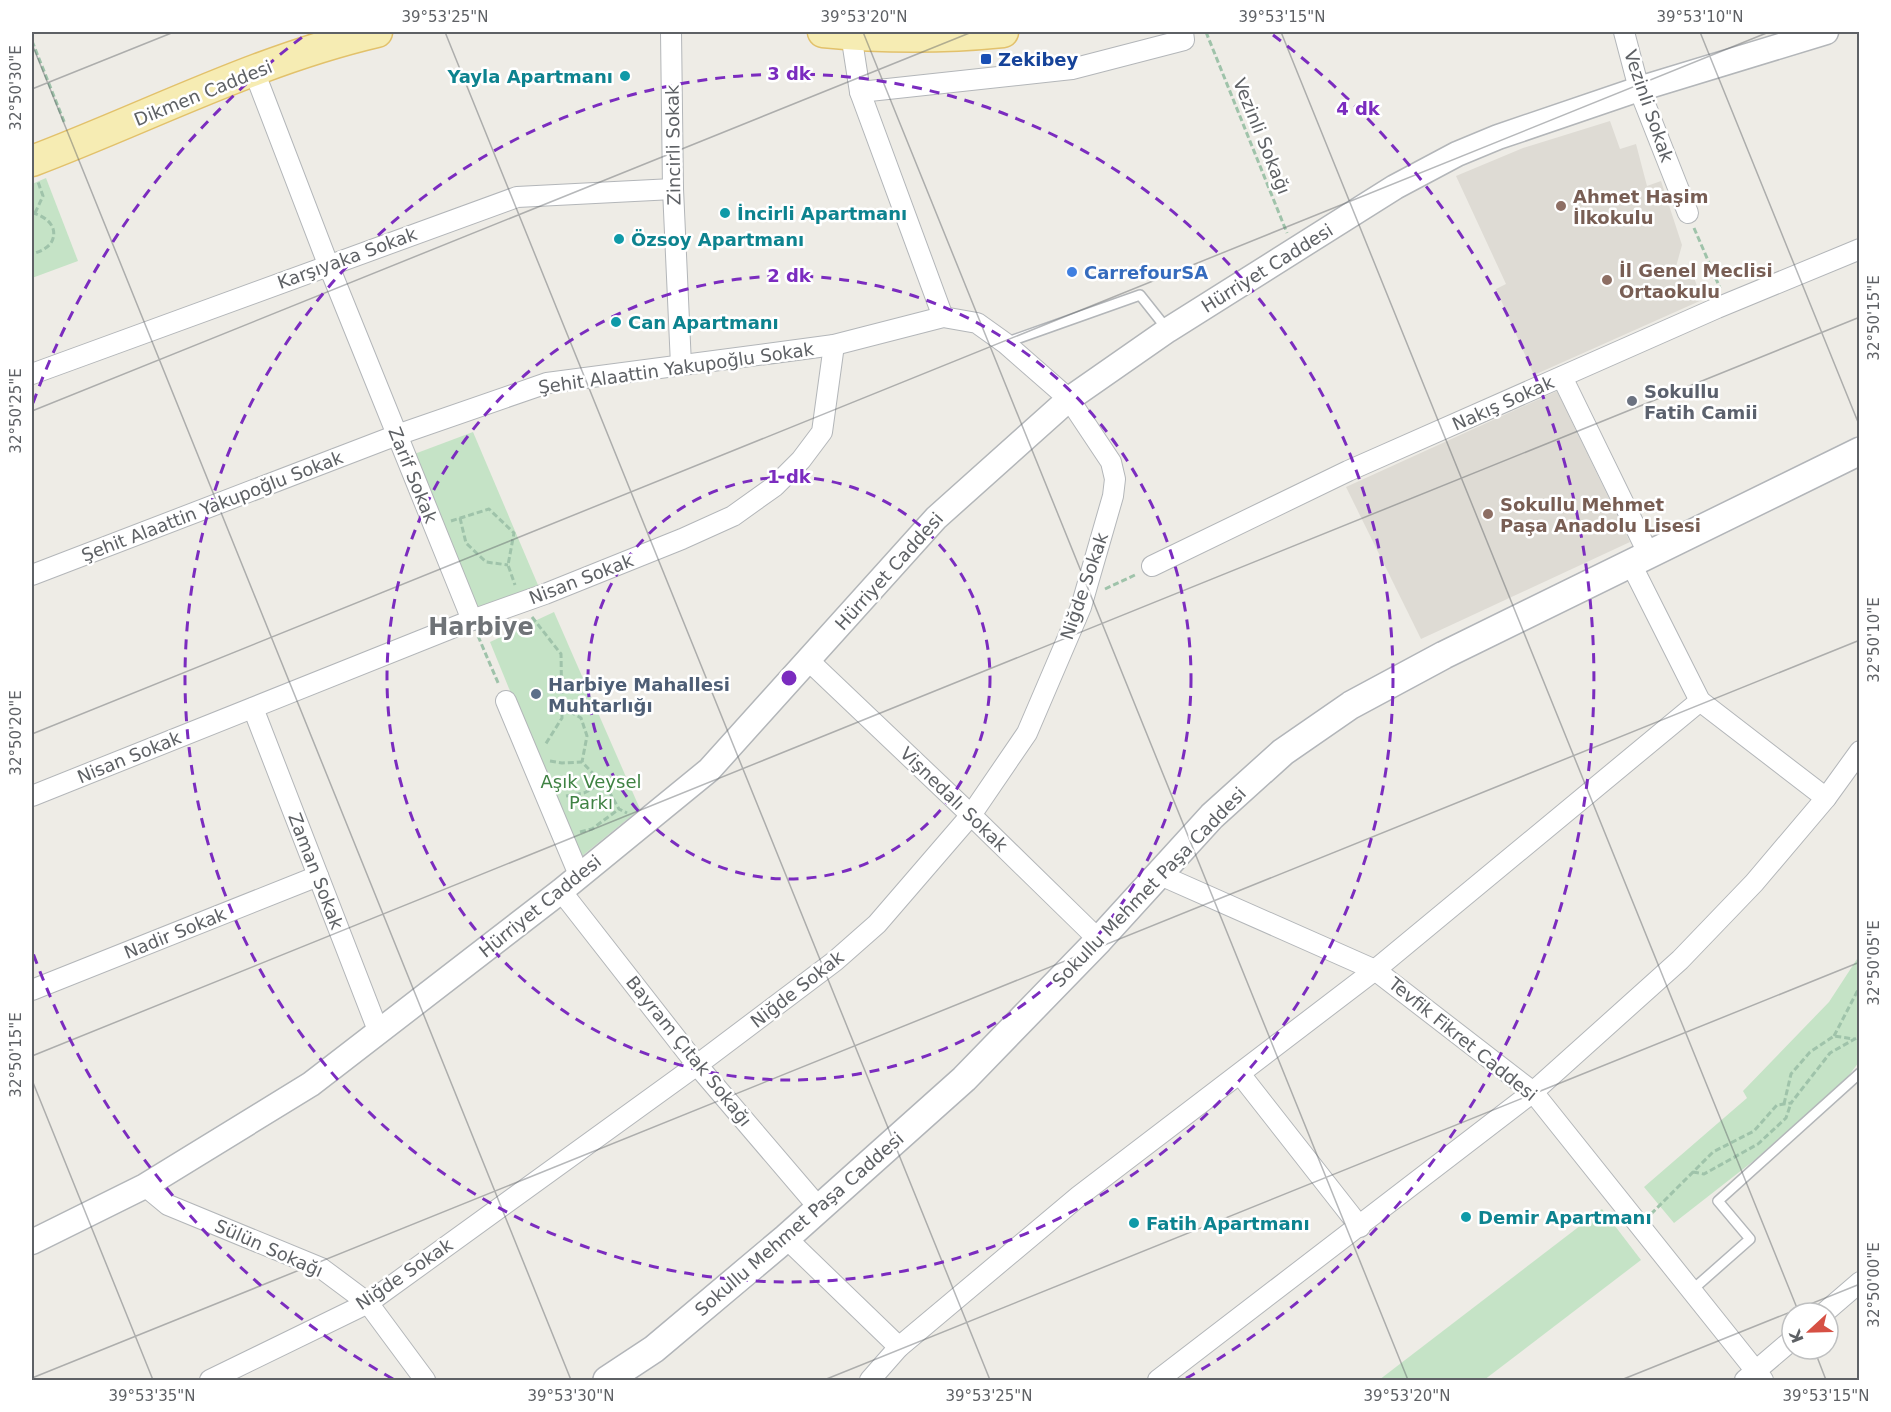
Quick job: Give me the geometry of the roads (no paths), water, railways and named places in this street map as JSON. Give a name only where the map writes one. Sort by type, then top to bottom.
[{"type":"main road","name":"Dikmen Caddesi","points":[[33,168],[74,145],[254,71],[327,45],[377,32]]},
{"type":"main road","points":[[837,33],[932,37],[1003,32]]},
{"type":"main road","name":"Sokullu Mehmet Paşa Caddesi","points":[[608,1380],[654,1349],[786,1238],[964,1079],[1099,940],[1212,816],[1283,752],[1351,705],[1444,655],[1860,451]]},
{"type":"street","name":"Zincirli Sokak","points":[[670,32],[673,189],[681,365]]},
{"type":"street","points":[[860,92],[1072,69],[1184,40],[1183,32]]},
{"type":"street","name":"Vezinli Sokak","points":[[1624,32],[1639,88],[1688,213]]},
{"type":"street","name":"Hürriyet Caddesi","points":[[32,1242],[146,1186],[311,1084],[379,1034],[639,828],[710,770],[936,518],[1069,399],[1168,330],[1395,188],[1457,154],[1498,137],[1639,88],[1826,32]]},
{"type":"street","points":[[837,33],[943,316]]},
{"type":"street","name":"Zarif Sokak","points":[[254,71],[328,264],[472,620]]},
{"type":"street","name":"Karşıyaka Sokak","points":[[32,374],[328,264],[517,197],[673,189]]},
{"type":"street","name":"Nakış Sokak","points":[[1152,566],[1348,471],[1726,304],[1860,249]]},
{"type":"street","name":"Şehit Alaattin Yakupoğlu Sokak","points":[[32,575],[397,435],[547,383],[834,345],[943,316],[977,323],[1005,343],[1069,399]]},
{"type":"street","name":"Nisan Sokak","points":[[32,796],[681,539],[733,516],[775,486],[801,460],[822,432],[834,345]]},
{"type":"street","points":[[1562,377],[1700,701],[1826,798]]},
{"type":"street","name":"Niğde Sokak","points":[[210,1380],[368,1303],[697,1065],[835,961],[877,924],[971,815],[1027,732],[1083,599],[1113,496],[1115,479],[1111,462],[1069,399]]},
{"type":"street","name":"Vişnedalı Sokak","points":[[807,660],[1099,940]]},
{"type":"street","points":[[506,701],[570,883]]},
{"type":"street","points":[[870,1380],[899,1347],[1078,1196],[1376,970],[1700,701]]},
{"type":"street","name":"Zaman Sokak","points":[[254,708],[379,1034]]},
{"type":"street","points":[[1158,1380],[1533,1092],[1680,960],[1754,883],[1826,798],[1860,751]]},
{"type":"street","name":"Tevfik Fikret Caddesi","points":[[1158,874],[1376,970],[1533,1092],[1691,1291],[1755,1378]]},
{"type":"street","name":"Nadir Sokak","points":[[32,990],[318,876]]},
{"type":"street","name":"Bayram Çıtak Sokağı","points":[[570,883],[697,1065],[820,1209]]},
{"type":"street","points":[[1240,1074],[1360,1227]]},
{"type":"street","name":"Sülün Sokağı","points":[[146,1186],[168,1205],[321,1268],[368,1303],[425,1380]]},
{"type":"street","points":[[786,1238],[899,1347]]},
{"type":"street","points":[[1838,1301],[1860,1282]]},
{"type":"street","points":[[1755,1378],[1780,1352]]},
{"type":"lane","points":[[1005,343],[1140,295],[1168,330]]},
{"type":"lane","points":[[1691,1291],[1750,1239],[1718,1201],[1860,1073]]},
{"type":"place","name":"Zekibey","points":[[986,59]]},
{"type":"place","name":"Yayla Apartmanı","points":[[625,76]]},
{"type":"place","name":"Ahmet Haşim İlkokulu","points":[[1561,206]]},
{"type":"place","name":"İncirli Apartmanı","points":[[725,213]]},
{"type":"place","name":"Özsoy Apartmanı","points":[[619,239]]},
{"type":"place","name":"CarrefourSA","points":[[1072,272]]},
{"type":"place","name":"İl Genel Meclisi Ortaokulu","points":[[1607,280]]},
{"type":"place","name":"Can Apartmanı","points":[[616,322]]},
{"type":"place","name":"Sokullu Fatih Camii","points":[[1632,401]]},
{"type":"place","name":"Sokullu Mehmet Paşa Anadolu Lisesi","points":[[1488,514]]},
{"type":"place","name":"Harbiye Mahallesi Muhtarlığı","points":[[536,694]]},
{"type":"place","name":"Demir Apartmanı","points":[[1466,1217]]},
{"type":"place","name":"Fatih Apartmanı","points":[[1134,1223]]},
{"type":"district","name":"Harbiye","points":[[481,627]]},
{"type":"park label","name":"Aşık Veysel Parkı","points":[[591,791]]}]
